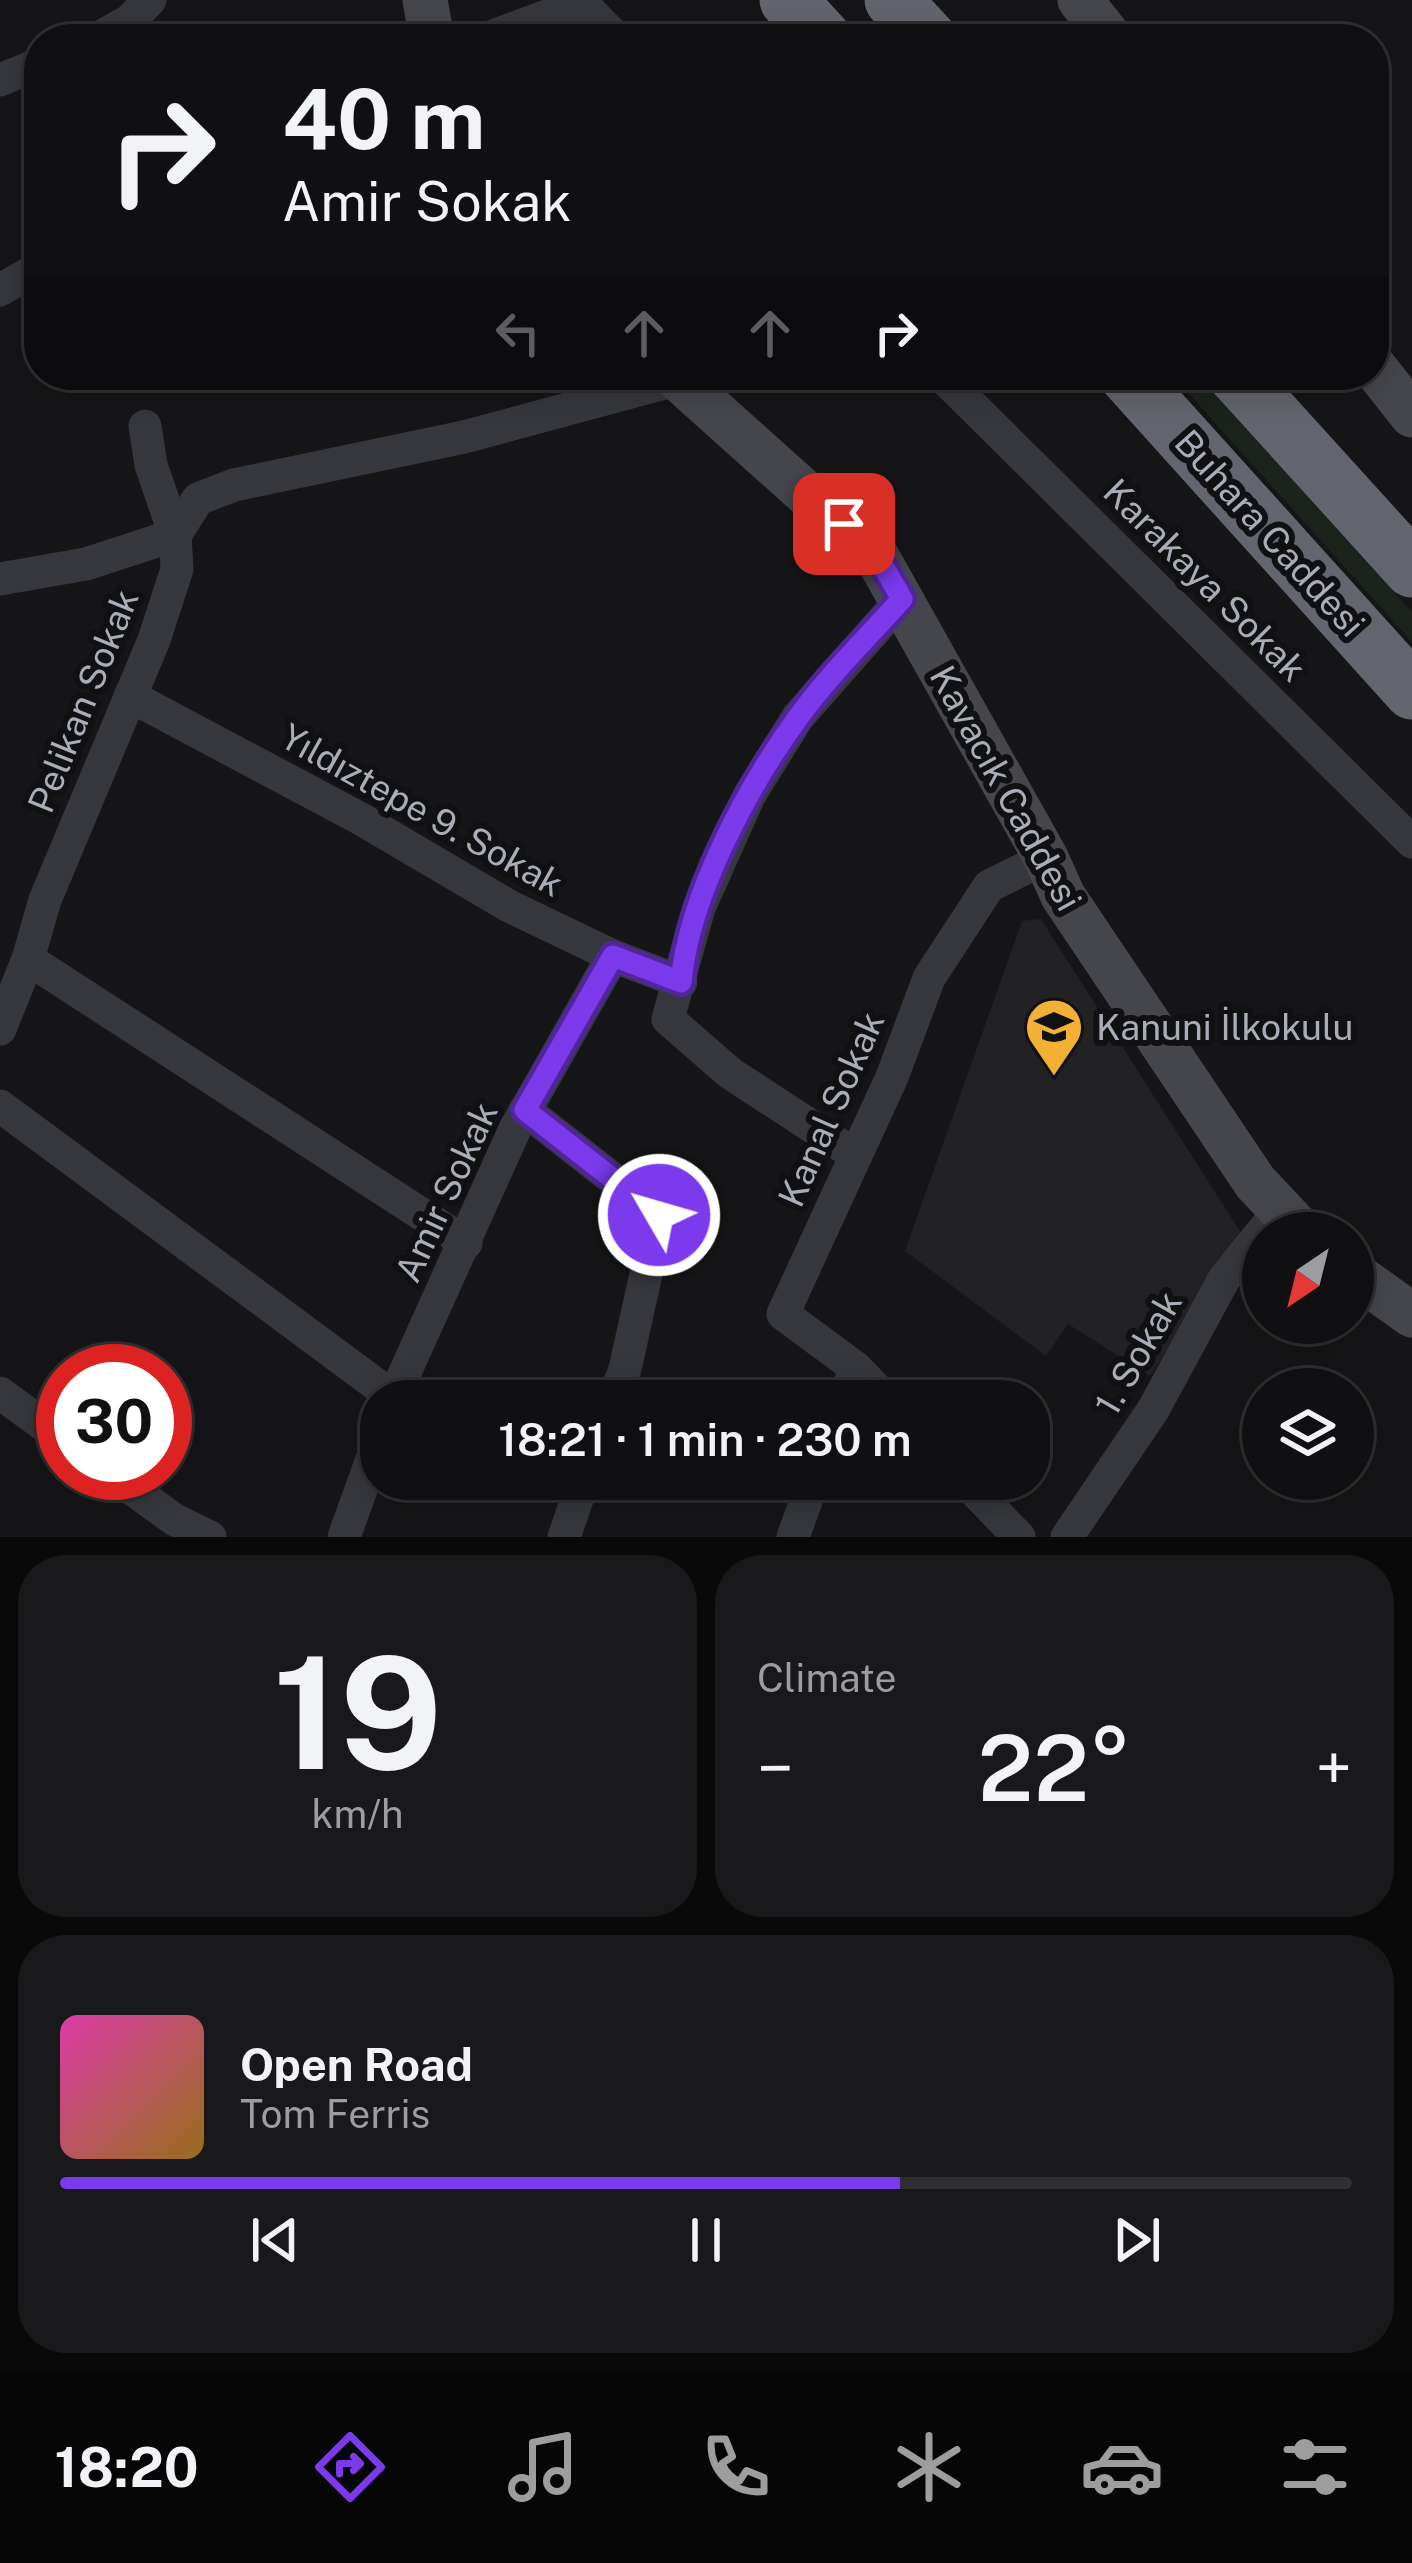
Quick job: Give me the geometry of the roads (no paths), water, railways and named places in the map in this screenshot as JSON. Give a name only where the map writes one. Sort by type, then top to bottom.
[{"type":"highway","points":[[788,0],[810,24]]},
{"type":"highway","points":[[892,0],[915,24]]},
{"type":"highway","name":"Buhara Caddesi","points":[[1141,390],[1412,691]]},
{"type":"highway","points":[[1250,390],[1412,568]]},
{"type":"street","points":[[124,24],[150,0]]},
{"type":"street","points":[[1080,0],[1099,24]]},
{"type":"street","points":[[525,24],[582,3],[602,24]]},
{"type":"street","points":[[1389,386],[1412,415]]},
{"type":"street","points":[[0,579],[86,564],[176,536],[198,499],[234,485],[464,436],[629,390]]},
{"type":"street","name":"Kavacık Caddesi","points":[[691,390],[878,557],[1063,896],[1255,1182],[1282,1212]]},
{"type":"street","name":"Karakaya Sokak","points":[[956,390],[1412,842]]},
{"type":"street","points":[[145,426],[151,465],[176,536]]},
{"type":"street","name":"Pelikan Sokak","points":[[0,1029],[45,900],[154,640],[177,568],[176,536]]},
{"type":"street","points":[[854,1154],[730,1072],[668,1019],[699,908],[749,796],[798,717],[902,599]]},
{"type":"street","name":"Yıldıztepe 9. Sokak","points":[[130,695],[362,819],[509,906],[613,956],[681,982]]},
{"type":"street","name":"Kanal Sokak","points":[[856,1368],[783,1314],[892,1076],[929,978],[989,886],[1046,858]]},
{"type":"street","name":"Amir Sokak","points":[[402,1380],[525,1110],[613,956]]},
{"type":"street","points":[[28,958],[466,1243]]},
{"type":"street","points":[[0,1106],[368,1380]]},
{"type":"street","points":[[525,1110],[659,1215],[621,1380]]},
{"type":"street","name":"1. Sokak","points":[[1067,1537],[1153,1410],[1224,1279],[1242,1264]]},
{"type":"street","points":[[1374,1286],[1409,1307]]},
{"type":"street","points":[[851,1380],[856,1368],[867,1380]]},
{"type":"street","points":[[0,1393],[36,1419]]},
{"type":"street","points":[[348,1536],[360,1499]]},
{"type":"street","points":[[147,1500],[210,1537]]},
{"type":"street","points":[[564,1537],[577,1500]]},
{"type":"street","points":[[793,1537],[806,1500]]},
{"type":"street","points":[[983,1500],[1019,1537]]},
{"type":"place","name":"Kanuni İlkokulu","points":[[1054,1078]]}]
